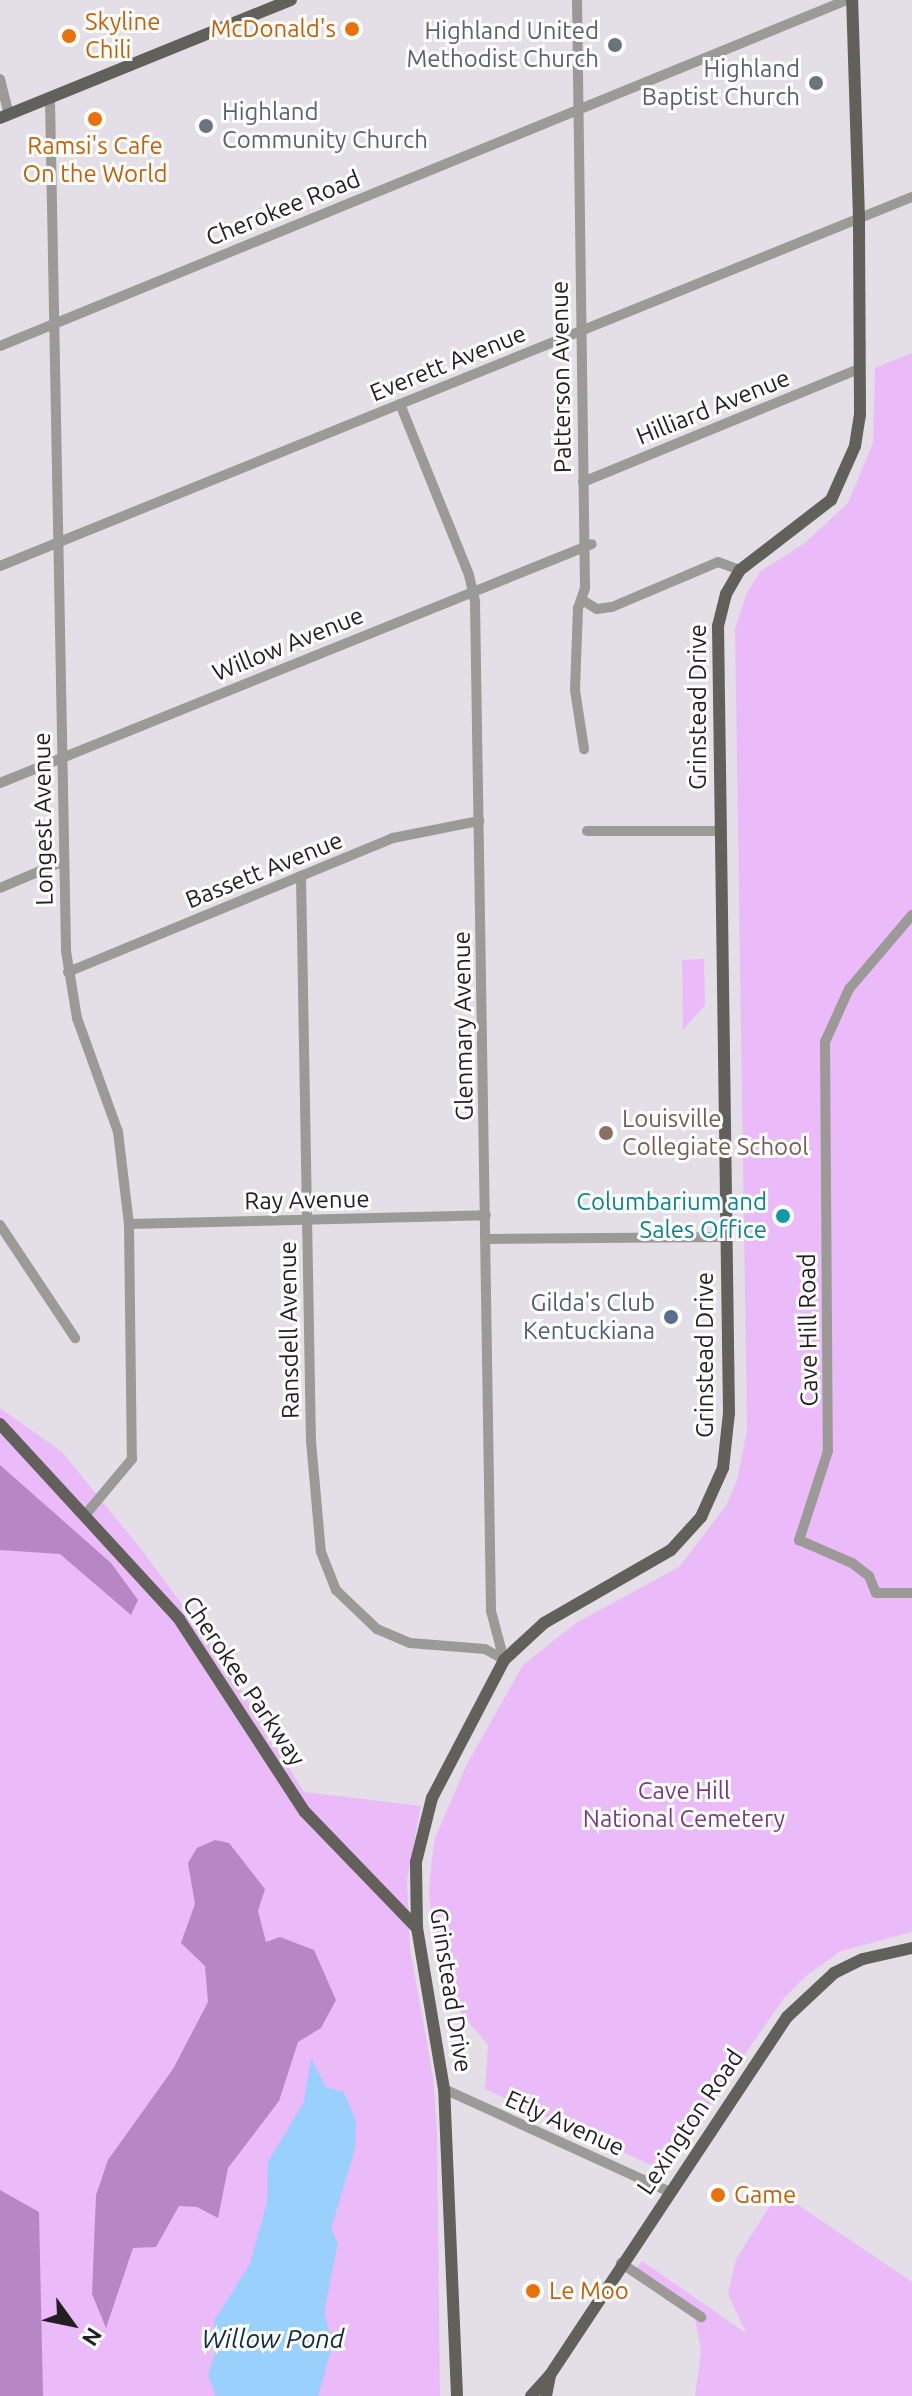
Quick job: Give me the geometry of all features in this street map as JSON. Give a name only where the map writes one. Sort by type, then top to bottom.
[{"type":"main road","points":[[4,117],[291,0]]},
{"type":"main road","name":"Grinstead Drive","points":[[457,2396],[444,2089],[417,1928],[415,1876],[424,1824],[475,1709],[504,1660],[544,1623],[660,1559],[692,1529],[709,1504],[728,1436],[718,626],[726,594],[740,570],[768,544],[816,515],[839,488],[859,429],[859,218],[850,0]]},
{"type":"main road","name":"Cherokee Parkway","points":[[0,1424],[86,1514],[197,1643],[305,1812],[417,1928]]},
{"type":"main road","name":"Lexington Road","points":[[531,2396],[550,2375],[621,2263],[805,1995],[855,1962],[912,1948]]},
{"type":"main road","name":"Lexington Road","points":[[546,2396],[550,2375]]},
{"type":"street","name":"Patterson Avenue","points":[[577,0],[583,482],[588,546],[584,601],[578,608],[575,690],[584,749]]},
{"type":"street","name":"Cherokee Road","points":[[0,346],[850,0]]},
{"type":"street","points":[[0,79],[4,117]]},
{"type":"street","name":"Longest Avenue","points":[[50,99],[68,972],[82,1035],[118,1132],[129,1224],[132,1459],[86,1514]]},
{"type":"street","name":"Everett Avenue","points":[[0,566],[912,197]]},
{"type":"street","name":"Hilliard Avenue","points":[[583,482],[858,369]]},
{"type":"street","name":"Glenmary Avenue","points":[[400,404],[473,592],[487,1239],[491,1611],[504,1660]]},
{"type":"street","name":"Willow Avenue","points":[[0,783],[588,546]]},
{"type":"street","points":[[584,601],[597,609],[612,607],[718,562],[740,570]]},
{"type":"street","name":"Bassett Avenue","points":[[68,972],[416,830],[479,821]]},
{"type":"street","points":[[587,831],[719,831]]},
{"type":"street","points":[[0,888],[64,861]]},
{"type":"street","name":"Ransdell Avenue","points":[[301,876],[313,1507],[330,1578],[355,1612],[388,1635],[433,1647],[485,1649],[504,1660]]},
{"type":"street","name":"Cave Hill Road","points":[[912,915],[849,989],[825,1042],[828,1436],[815,1502],[799,1540],[852,1563],[869,1576],[876,1593],[912,1593]]},
{"type":"street","name":"Ray Avenue","points":[[129,1224],[486,1215]]},
{"type":"street","points":[[0,1225],[75,1338]]},
{"type":"street","points":[[487,1239],[726,1237]]},
{"type":"street","name":"Etly Avenue","points":[[444,2089],[670,2192]]},
{"type":"street","points":[[621,2263],[701,2317]]},
{"type":"green space","name":"Cave Hill National Cemetery","points":[[912,353],[912,1932],[841,1951],[806,1976],[784,1998],[664,2171],[485,2089],[488,2045],[444,1993],[429,1895],[431,1865],[435,1838],[467,1764],[523,1665],[576,1623],[679,1567],[726,1506],[737,1480],[747,1430],[735,629],[747,592],[761,571],[805,543],[848,503],[873,443],[875,368]]},
{"type":"green space","points":[[704,959],[705,1005],[683,1030],[682,960]]},
{"type":"green space","points":[[0,1408],[62,1452],[141,1549],[223,1660],[304,1792],[421,1806],[407,1880],[410,1948],[433,2077],[437,2130],[440,2396],[0,2396]]},
{"type":"green space","points":[[779,2192],[912,2282],[912,2396],[695,2396],[701,2351],[695,2319],[631,2275],[642,2261],[746,2333],[728,2294],[736,2259]]},
{"type":"shaded area","points":[[0,1465],[111,1563],[138,1600],[131,1615],[60,1554],[0,1550]]},
{"type":"shaded area","points":[[215,1840],[229,1843],[265,1889],[258,1911],[266,1942],[280,1937],[314,1950],[336,2000],[321,2028],[298,2042],[279,2101],[228,2168],[218,2218],[197,2207],[179,2206],[156,2247],[133,2248],[106,2328],[92,2294],[96,2195],[108,2160],[173,2069],[208,2002],[205,1966],[181,1943],[195,1904],[188,1863],[197,1848]]},
{"type":"shaded area","points":[[0,2190],[39,2212],[43,2396],[0,2396]]},
{"type":"water","name":"Willow Pond","points":[[311,2058],[326,2087],[344,2092],[356,2121],[355,2149],[331,2229],[338,2243],[324,2312],[333,2343],[318,2396],[216,2396],[208,2375],[216,2349],[214,2321],[250,2264],[267,2202],[268,2162],[304,2102]]},
{"type":"place","name":"McDonald's","points":[[352,29]]},
{"type":"place","name":"Skyline Chili","points":[[69,36]]},
{"type":"place","name":"Highland United Methodist Church","points":[[615,45]]},
{"type":"place","name":"Highland Baptist Church","points":[[816,83]]},
{"type":"place","name":"Ramsi's Cafe On the World","points":[[95,119]]},
{"type":"place","name":"Highland Community Church","points":[[206,126]]},
{"type":"place","name":"Louisville Collegiate School","points":[[606,1133]]},
{"type":"place","name":"Columbarium and Sales Office","points":[[783,1216]]},
{"type":"place","name":"Gilda's Club Kentuckiana","points":[[671,1317]]},
{"type":"place","name":"Game","points":[[718,2195]]},
{"type":"place","name":"Le Moo","points":[[533,2291]]}]
